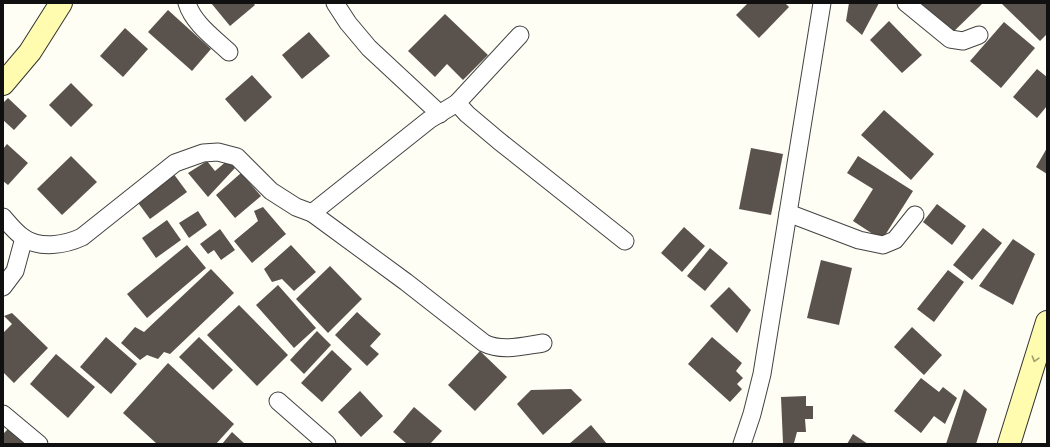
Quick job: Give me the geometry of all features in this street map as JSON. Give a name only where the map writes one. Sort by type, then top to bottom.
[{"type":"main road","points":[[3,84],[30,52],[61,3]]},
{"type":"main road","points":[[1009,444],[1047,322]]},
{"type":"street","points":[[187,3],[191,14],[229,52]]},
{"type":"street","points":[[335,3],[348,23],[369,48],[440,114]]},
{"type":"street","points":[[742,444],[752,414],[762,374],[822,3]]},
{"type":"street","points":[[906,3],[950,39],[963,41],[980,35]]},
{"type":"street","points":[[312,213],[429,120],[457,103],[520,35]]},
{"type":"street","points":[[457,103],[467,114],[498,141],[625,242]]},
{"type":"street","points":[[3,218],[24,238],[46,245],[58,244],[82,237],[175,163],[203,153],[218,152],[237,157],[271,191],[296,207],[312,213],[406,282],[484,343],[491,346],[504,348],[543,343]]},
{"type":"street","points":[[788,213],[859,240],[883,245],[896,240],[915,214]]},
{"type":"street","points":[[3,287],[15,271],[24,238]]},
{"type":"street","points":[[278,401],[327,444]]},
{"type":"street","points":[[3,414],[39,444]]},
{"type":"building","points":[[211,3],[253,3],[255,5],[230,26]]},
{"type":"building","points":[[748,3],[785,3],[789,7],[759,38],[736,15]]},
{"type":"building","points":[[849,3],[879,3],[862,35],[846,21]]},
{"type":"building","points":[[915,3],[983,3],[948,37]]},
{"type":"building","points":[[1001,3],[1047,3],[1047,34],[1040,41]]},
{"type":"building","points":[[168,10],[211,49],[192,71],[148,32]]},
{"type":"building","points":[[445,14],[488,55],[463,80],[447,64],[435,77],[408,51]]},
{"type":"building","points":[[889,21],[922,55],[902,73],[870,40]]},
{"type":"building","points":[[1004,22],[1035,48],[1001,88],[970,61]]},
{"type":"building","points":[[125,28],[148,49],[123,77],[100,56]]},
{"type":"building","points":[[309,32],[330,56],[302,79],[282,55]]},
{"type":"building","points":[[1037,69],[1047,77],[1047,106],[1037,118],[1013,97]]},
{"type":"building","points":[[252,75],[272,97],[245,122],[225,99]]},
{"type":"building","points":[[71,83],[93,105],[71,127],[49,105]]},
{"type":"building","points":[[8,98],[27,116],[14,130],[3,120],[3,103]]},
{"type":"building","points":[[884,110],[934,154],[911,180],[861,135]]},
{"type":"building","points":[[7,144],[28,163],[8,185],[3,181],[3,149]]},
{"type":"building","points":[[751,148],[783,154],[771,215],[739,209]]},
{"type":"building","points":[[1047,148],[1047,174],[1036,167]]},
{"type":"building","points":[[71,156],[97,182],[62,215],[37,189]]},
{"type":"building","points":[[858,156],[913,191],[882,240],[853,221],[873,189],[847,173]]},
{"type":"building","points":[[228,160],[235,168],[208,197],[188,173],[207,161],[215,171]]},
{"type":"building","points":[[173,173],[187,192],[150,219],[136,200]]},
{"type":"building","points":[[241,173],[261,196],[235,218],[216,195]]},
{"type":"building","points":[[937,204],[966,226],[952,245],[923,222]]},
{"type":"building","points":[[263,207],[286,234],[252,263],[234,241],[258,221],[254,211]]},
{"type":"building","points":[[198,211],[207,225],[189,238],[179,223]]},
{"type":"building","points":[[167,220],[181,240],[156,258],[142,238]]},
{"type":"building","points":[[684,227],[705,246],[682,272],[661,253]]},
{"type":"building","points":[[983,228],[1002,243],[972,280],[953,265]]},
{"type":"building","points":[[220,229],[235,250],[221,260],[214,250],[208,254],[200,244]]},
{"type":"building","points":[[1013,239],[1035,254],[1013,305],[979,286]]},
{"type":"building","points":[[187,245],[206,268],[147,318],[127,294]]},
{"type":"building","points":[[291,245],[316,272],[294,291],[282,279],[272,282],[264,269]]},
{"type":"building","points":[[710,248],[728,263],[705,291],[687,276]]},
{"type":"building","points":[[821,260],[852,268],[839,325],[807,318]]},
{"type":"building","points":[[330,266],[362,299],[328,333],[296,299]]},
{"type":"building","points":[[211,269],[234,293],[170,354],[164,352],[158,359],[147,355],[140,360],[121,343],[135,327],[144,332]]},
{"type":"building","points":[[948,270],[964,282],[934,322],[917,309]]},
{"type":"building","points":[[278,285],[316,328],[294,348],[256,305]]},
{"type":"building","points":[[729,287],[751,310],[737,333],[710,306]]},
{"type":"building","points":[[239,305],[288,355],[257,386],[207,335]]},
{"type":"building","points":[[357,312],[381,334],[370,346],[379,354],[367,366],[335,335]]},
{"type":"building","points":[[12,313],[48,348],[14,383],[3,372],[3,333],[12,324],[4,316]]},
{"type":"building","points":[[912,327],[942,355],[924,375],[894,347]]},
{"type":"building","points":[[317,331],[331,345],[304,374],[290,360]]},
{"type":"building","points":[[106,337],[137,364],[111,394],[80,367]]},
{"type":"building","points":[[199,337],[233,370],[213,390],[179,357]]},
{"type":"building","points":[[712,337],[742,363],[736,371],[743,378],[737,384],[742,389],[730,402],[688,364]]},
{"type":"building","points":[[332,350],[352,369],[322,402],[301,383]]},
{"type":"building","points":[[480,351],[507,377],[475,411],[448,385]]},
{"type":"building","points":[[56,354],[95,387],[68,418],[30,384]]},
{"type":"building","points":[[168,363],[234,424],[216,444],[157,444],[123,413]]},
{"type":"building","points":[[921,378],[939,392],[943,387],[957,398],[945,424],[934,416],[921,433],[894,411]]},
{"type":"building","points":[[571,389],[582,400],[543,435],[517,404],[531,390]]},
{"type":"building","points":[[964,389],[987,409],[976,444],[946,444]]},
{"type":"building","points":[[360,391],[383,416],[361,437],[338,412]]},
{"type":"building","points":[[806,396],[806,406],[813,406],[813,419],[805,419],[806,432],[797,432],[794,443],[783,443],[781,397]]},
{"type":"building","points":[[414,407],[442,431],[430,444],[407,444],[393,432]]},
{"type":"building","points":[[591,425],[607,444],[569,444]]},
{"type":"building","points":[[10,427],[28,444],[3,444],[3,434]]},
{"type":"building","points":[[232,432],[245,444],[222,444]]},
{"type":"building","points":[[853,434],[868,444],[847,444]]}]
